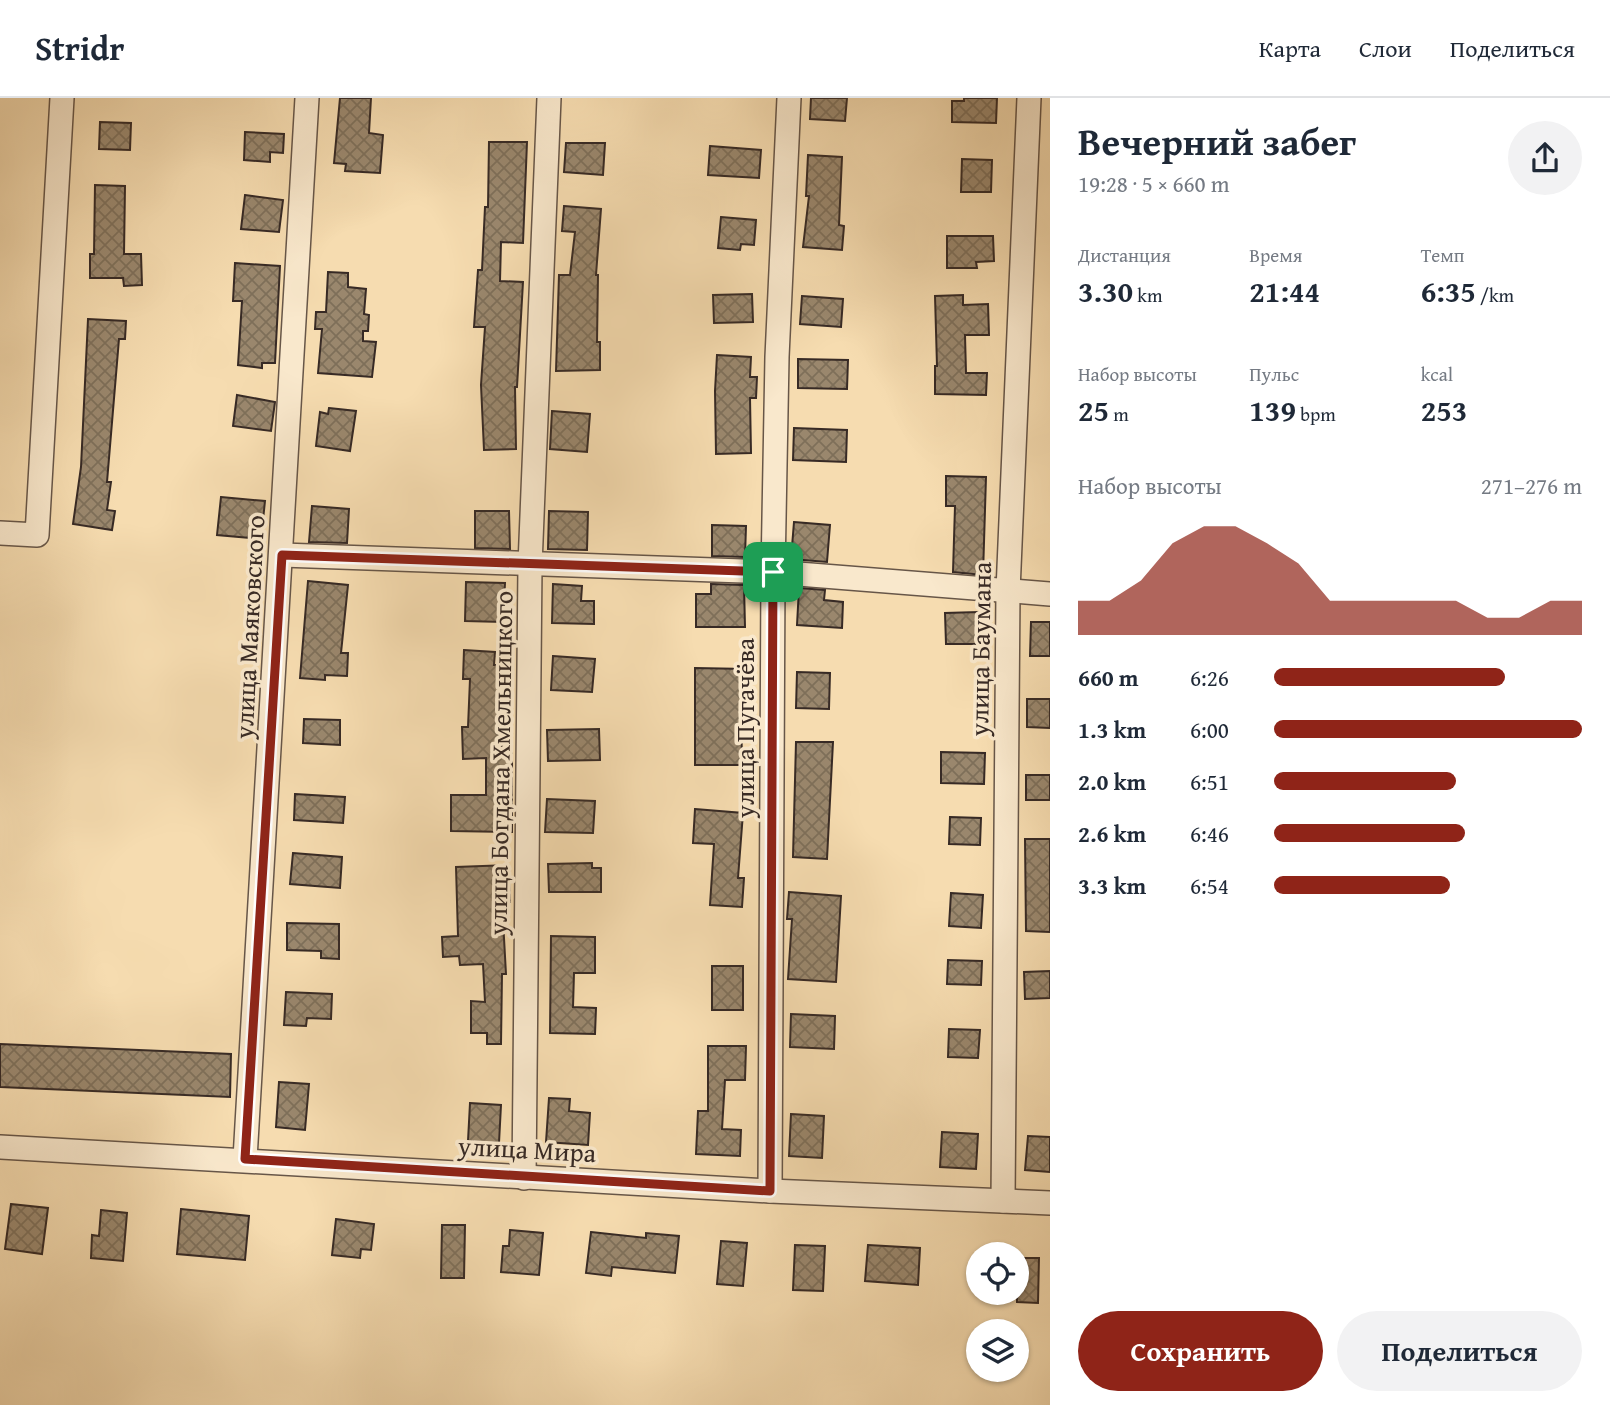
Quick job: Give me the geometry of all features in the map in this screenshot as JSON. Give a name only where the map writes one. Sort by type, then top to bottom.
[{"type":"street","points":[[0,533],[37,535],[62,98]]},
{"type":"street","name":"улица Маяковского","points":[[245,1159],[307,98]]},
{"type":"street","name":"улица Богдана Хмельницкого","points":[[524,1178],[530,565],[549,98]]},
{"type":"street","name":"улица Пугачёва","points":[[770,1191],[773,572],[777,356],[789,98]]},
{"type":"street","name":"улица Баумана","points":[[1003,1201],[1008,591],[1029,98]]},
{"type":"street","points":[[282,555],[773,572],[1050,594]]},
{"type":"street","name":"улица Мира","points":[[0,1147],[245,1159],[524,1178],[1050,1203]]},
{"type":"building","points":[[340,98],[371,98],[369,133],[383,135],[380,173],[345,171],[346,164],[334,163]]},
{"type":"building","points":[[811,98],[847,98],[845,121],[810,119]]},
{"type":"building","points":[[964,98],[997,98],[996,123],[952,122],[952,101],[964,101]]},
{"type":"building","points":[[100,122],[131,123],[130,150],[99,149]]},
{"type":"building","points":[[245,132],[284,134],[283,153],[270,152],[270,162],[244,160]]},
{"type":"building","points":[[489,142],[527,142],[523,243],[501,242],[500,281],[523,282],[515,387],[516,449],[484,450],[481,385],[485,327],[474,327],[478,270],[482,270],[485,207],[488,207]]},
{"type":"building","points":[[566,143],[605,143],[603,175],[564,172]]},
{"type":"building","points":[[710,146],[761,150],[759,178],[708,175]]},
{"type":"building","points":[[808,155],[842,157],[839,225],[844,226],[842,250],[803,247],[809,196],[806,196]]},
{"type":"building","points":[[962,159],[992,160],[991,192],[961,192]]},
{"type":"building","points":[[95,185],[125,186],[124,254],[141,254],[142,285],[124,286],[123,278],[90,278],[90,254],[94,254]]},
{"type":"building","points":[[245,195],[283,200],[279,232],[241,229]]},
{"type":"building","points":[[564,206],[601,209],[596,275],[600,370],[556,371],[559,275],[570,275],[575,232],[562,231]]},
{"type":"building","points":[[721,217],[756,220],[754,245],[741,244],[740,250],[718,248]]},
{"type":"building","points":[[947,236],[993,236],[994,261],[976,262],[977,268],[947,268]]},
{"type":"building","points":[[235,263],[280,266],[275,363],[262,363],[262,368],[238,365],[242,301],[233,301]]},
{"type":"building","points":[[328,272],[348,273],[348,287],[366,289],[364,314],[369,315],[368,331],[363,331],[363,341],[376,342],[372,377],[318,373],[322,329],[315,329],[316,312],[326,312]]},
{"type":"building","points":[[752,294],[753,322],[714,323],[713,295]]},
{"type":"building","points":[[963,295],[963,305],[988,304],[989,335],[965,335],[966,373],[987,373],[986,395],[935,394],[935,296]]},
{"type":"building","points":[[802,296],[843,299],[841,327],[800,324]]},
{"type":"building","points":[[88,319],[126,321],[125,339],[119,339],[107,482],[111,482],[107,510],[115,511],[112,530],[73,524],[81,467]]},
{"type":"building","points":[[717,355],[751,357],[750,377],[757,377],[756,398],[750,398],[751,453],[716,454]]},
{"type":"building","points":[[798,359],[848,360],[847,389],[798,388]]},
{"type":"building","points":[[237,395],[275,402],[271,431],[233,426]]},
{"type":"building","points":[[329,408],[356,411],[350,451],[316,446],[320,412],[328,414]]},
{"type":"building","points":[[552,411],[590,414],[587,452],[550,449]]},
{"type":"building","points":[[794,428],[847,430],[846,462],[793,460]]},
{"type":"building","points":[[946,476],[986,477],[983,575],[953,572],[955,506],[946,506]]},
{"type":"building","points":[[221,497],[265,501],[261,539],[217,535]]},
{"type":"building","points":[[312,506],[349,509],[347,543],[309,542]]},
{"type":"building","points":[[475,511],[509,511],[510,549],[475,548]]},
{"type":"building","points":[[549,511],[588,512],[587,550],[548,549]]},
{"type":"building","points":[[794,522],[830,525],[827,562],[791,559]]},
{"type":"building","points":[[712,525],[746,526],[745,557],[712,556]]},
{"type":"building","points":[[308,581],[348,585],[341,653],[348,653],[347,676],[325,675],[325,680],[300,678]]},
{"type":"building","points":[[466,582],[505,583],[503,622],[465,621]]},
{"type":"building","points":[[553,584],[582,586],[581,601],[594,601],[594,624],[552,623]]},
{"type":"building","points":[[711,584],[744,585],[745,627],[696,627],[696,594],[711,594]]},
{"type":"building","points":[[799,588],[825,590],[824,600],[843,602],[842,628],[797,625]]},
{"type":"building","points":[[978,612],[978,644],[946,644],[945,613]]},
{"type":"building","points":[[1031,622],[1050,622],[1050,656],[1030,656]]},
{"type":"building","points":[[464,650],[495,652],[494,665],[504,665],[502,748],[512,748],[512,832],[451,831],[451,795],[486,795],[486,758],[463,759],[462,727],[468,727],[470,679],[463,679]]},
{"type":"building","points":[[553,656],[595,659],[592,692],[551,690]]},
{"type":"building","points":[[695,668],[747,669],[747,703],[741,703],[742,765],[695,765]]},
{"type":"building","points":[[797,672],[830,673],[829,709],[796,708]]},
{"type":"building","points":[[1027,699],[1050,699],[1050,728],[1027,727]]},
{"type":"building","points":[[304,719],[340,720],[340,745],[303,743]]},
{"type":"building","points":[[599,729],[600,760],[548,761],[547,730]]},
{"type":"building","points":[[796,742],[833,742],[827,859],[793,857]]},
{"type":"building","points":[[941,752],[985,753],[984,784],[941,783]]},
{"type":"building","points":[[1026,775],[1050,775],[1050,800],[1026,800]]},
{"type":"building","points":[[295,794],[345,797],[343,823],[294,820]]},
{"type":"building","points":[[547,799],[595,801],[593,833],[545,832]]},
{"type":"building","points":[[695,809],[743,813],[738,878],[744,878],[742,907],[710,905],[714,844],[693,843]]},
{"type":"building","points":[[950,817],[981,818],[980,845],[949,844]]},
{"type":"building","points":[[1025,839],[1050,839],[1050,932],[1026,931]]},
{"type":"building","points":[[293,853],[342,857],[340,888],[290,884]]},
{"type":"building","points":[[592,863],[592,868],[601,868],[601,892],[549,892],[548,864]]},
{"type":"building","points":[[509,865],[510,902],[502,902],[506,974],[502,974],[501,1044],[487,1044],[487,1033],[471,1033],[471,1001],[485,1002],[483,964],[460,965],[459,956],[443,957],[442,937],[458,936],[456,867]]},
{"type":"building","points":[[789,892],[841,896],[836,982],[788,979],[792,919],[787,919]]},
{"type":"building","points":[[951,893],[983,895],[981,928],[949,926]]},
{"type":"building","points":[[287,923],[339,924],[339,959],[321,958],[321,951],[287,950]]},
{"type":"building","points":[[551,936],[595,937],[595,973],[574,973],[573,1007],[596,1008],[595,1034],[550,1033]]},
{"type":"building","points":[[948,960],[982,961],[981,985],[947,984]]},
{"type":"building","points":[[712,966],[743,966],[743,1010],[712,1010]]},
{"type":"building","points":[[1050,971],[1050,998],[1025,999],[1024,972]]},
{"type":"building","points":[[286,992],[332,994],[331,1019],[307,1018],[306,1026],[284,1025]]},
{"type":"building","points":[[791,1014],[835,1016],[834,1049],[790,1047]]},
{"type":"building","points":[[949,1029],[980,1030],[978,1058],[948,1057]]},
{"type":"building","points":[[0,1044],[231,1054],[230,1097],[0,1087]]},
{"type":"building","points":[[708,1046],[746,1046],[745,1080],[725,1080],[722,1129],[741,1130],[740,1156],[696,1154],[698,1111],[708,1111]]},
{"type":"building","points":[[279,1082],[309,1084],[305,1130],[276,1127]]},
{"type":"building","points":[[549,1098],[570,1099],[569,1111],[590,1113],[588,1145],[546,1142]]},
{"type":"building","points":[[470,1103],[501,1105],[499,1143],[468,1141]]},
{"type":"building","points":[[791,1114],[824,1116],[822,1158],[789,1156]]},
{"type":"building","points":[[942,1132],[978,1134],[976,1169],[940,1167]]},
{"type":"building","points":[[1028,1136],[1050,1137],[1050,1172],[1025,1170]]},
{"type":"building","points":[[11,1204],[48,1208],[42,1254],[5,1249]]},
{"type":"building","points":[[181,1209],[249,1216],[245,1260],[177,1254]]},
{"type":"building","points":[[101,1210],[127,1213],[123,1261],[91,1258],[92,1235],[99,1236]]},
{"type":"building","points":[[336,1219],[374,1224],[371,1250],[361,1249],[360,1258],[332,1255]]},
{"type":"building","points":[[442,1225],[465,1225],[464,1278],[441,1278]]},
{"type":"building","points":[[510,1230],[543,1233],[539,1275],[501,1272],[503,1246],[509,1246]]},
{"type":"building","points":[[591,1232],[646,1238],[646,1233],[679,1236],[675,1273],[612,1267],[611,1276],[586,1273]]},
{"type":"building","points":[[721,1241],[747,1243],[743,1286],[717,1284]]},
{"type":"building","points":[[795,1245],[825,1246],[823,1291],[793,1290]]},
{"type":"building","points":[[868,1245],[920,1248],[918,1285],[865,1281]]},
{"type":"building","points":[[1029,1258],[1039,1258],[1038,1303],[1029,1303]]},
{"type":"route","points":[[282,555],[773,572],[770,1191],[245,1159],[282,555]]}]
